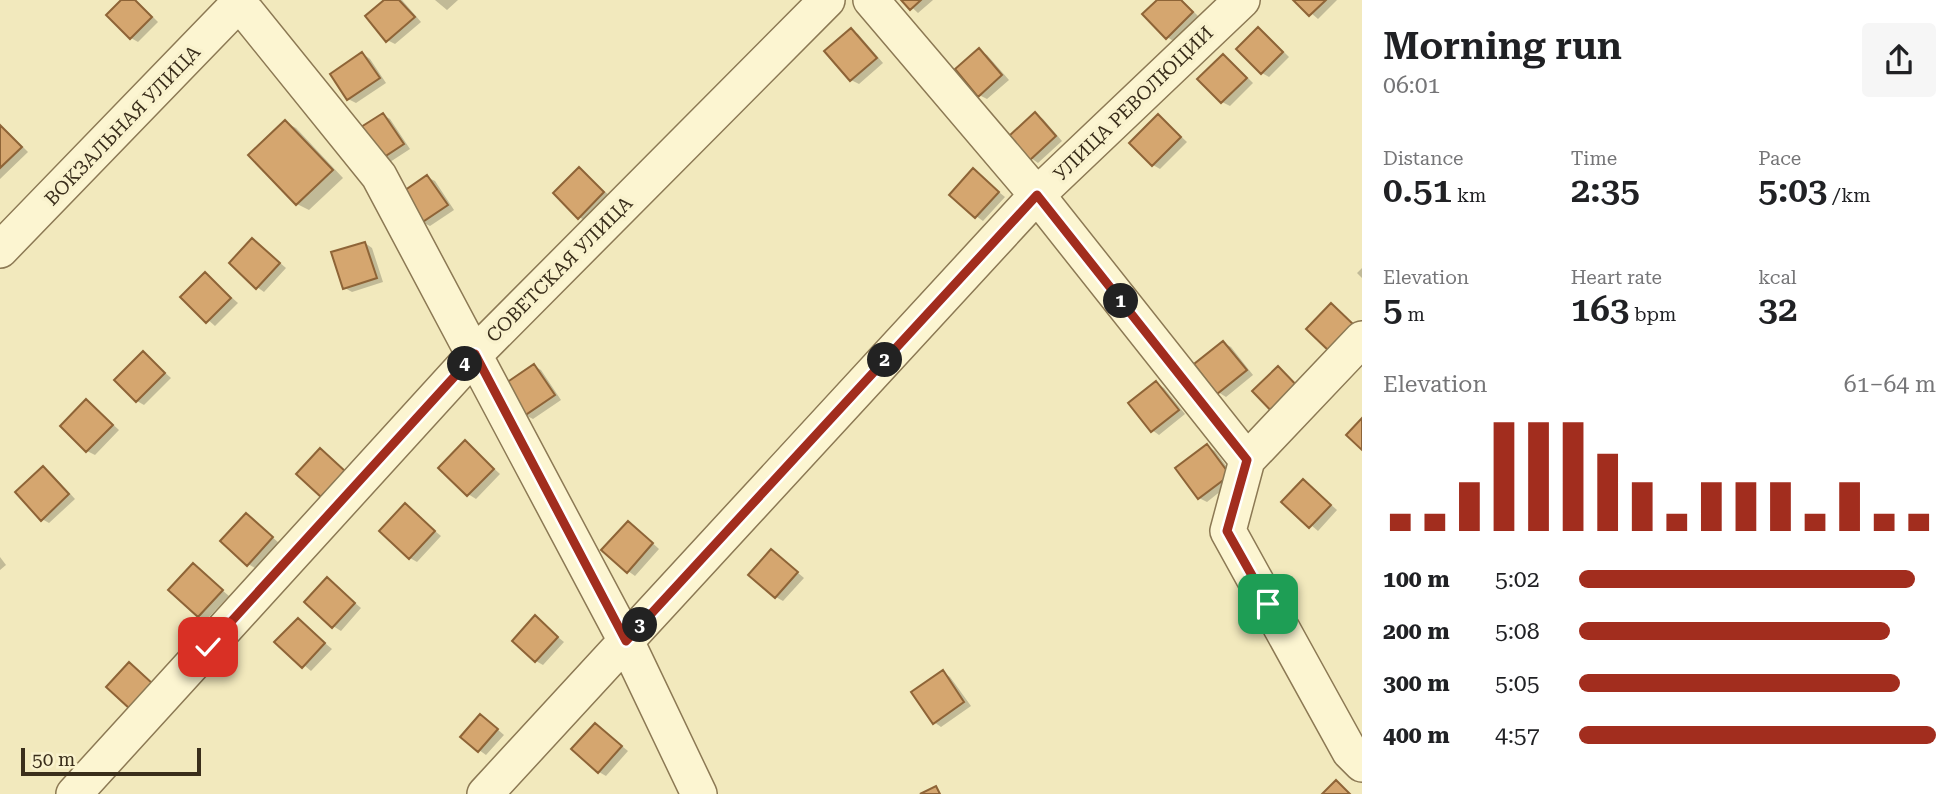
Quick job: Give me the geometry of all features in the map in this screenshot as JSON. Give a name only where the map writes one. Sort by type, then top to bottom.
[{"type":"street","name":"СОВЕТСКАЯ УЛИЦА","points":[[74,794],[475,354],[827,0]]},
{"type":"street","points":[[871,0],[1037,195],[1247,460]]},
{"type":"street","name":"УЛИЦА РЕВОЛЮЦИИ","points":[[485,794],[1037,195],[1242,0]]},
{"type":"street","points":[[241,2],[379,176],[626,641],[699,794]]},
{"type":"street","name":"ВОКЗАЛЬНАЯ УЛИЦА","points":[[0,250],[241,2]]},
{"type":"street","points":[[1358,752],[1227,531],[1247,460],[1362,339]]},
{"type":"building","points":[[121,0],[135,0],[152,17],[130,39],[106,15]]},
{"type":"building","points":[[384,0],[399,0],[415,17],[386,42],[365,16]]},
{"type":"building","points":[[901,0],[921,0],[910,10]]},
{"type":"building","points":[[1157,0],[1181,0],[1193,12],[1166,39],[1142,14]]},
{"type":"building","points":[[1293,0],[1326,0],[1309,16]]},
{"type":"building","points":[[1258,27],[1283,52],[1261,74],[1236,49]]},
{"type":"building","points":[[851,28],[877,58],[850,81],[824,51]]},
{"type":"building","points":[[979,48],[1002,75],[978,97],[955,69]]},
{"type":"building","points":[[362,52],[380,78],[347,100],[330,74]]},
{"type":"building","points":[[1223,54],[1247,78],[1221,103],[1197,79]]},
{"type":"building","points":[[1035,112],[1056,136],[1030,160],[1009,136]]},
{"type":"building","points":[[383,113],[404,144],[381,159],[361,127]]},
{"type":"building","points":[[1158,114],[1181,137],[1152,166],[1129,143]]},
{"type":"building","points":[[285,120],[333,170],[296,205],[248,155]]},
{"type":"building","points":[[0,125],[22,147],[0,168]]},
{"type":"building","points":[[579,167],[604,192],[578,219],[553,193]]},
{"type":"building","points":[[973,168],[999,192],[975,218],[949,195]]},
{"type":"building","points":[[427,175],[448,205],[421,223],[401,193]]},
{"type":"building","points":[[252,238],[280,263],[256,289],[229,263]]},
{"type":"building","points":[[365,242],[377,278],[343,289],[331,252]]},
{"type":"building","points":[[205,272],[231,298],[206,323],[180,297]]},
{"type":"building","points":[[1331,303],[1355,326],[1330,352],[1306,329]]},
{"type":"building","points":[[1223,341],[1247,370],[1217,394],[1194,364]]},
{"type":"building","points":[[143,351],[165,373],[136,402],[114,380]]},
{"type":"building","points":[[534,364],[555,395],[524,416],[503,385]]},
{"type":"building","points":[[1278,366],[1303,392],[1277,417],[1252,391]]},
{"type":"building","points":[[1156,381],[1179,410],[1151,432],[1128,403]]},
{"type":"building","points":[[86,399],[113,425],[86,452],[60,426]]},
{"type":"building","points":[[1362,418],[1362,450],[1346,435]]},
{"type":"building","points":[[465,440],[494,469],[467,496],[438,468]]},
{"type":"building","points":[[1207,444],[1230,475],[1198,499],[1175,468]]},
{"type":"building","points":[[320,448],[345,471],[321,497],[296,474]]},
{"type":"building","points":[[43,466],[69,494],[41,521],[15,492]]},
{"type":"building","points":[[1303,479],[1331,505],[1309,528],[1281,502]]},
{"type":"building","points":[[405,503],[435,531],[409,559],[379,531]]},
{"type":"building","points":[[246,513],[273,537],[247,566],[220,541]]},
{"type":"building","points":[[628,521],[653,543],[627,573],[601,550]]},
{"type":"building","points":[[771,549],[798,572],[775,598],[748,575]]},
{"type":"building","points":[[193,563],[223,590],[198,617],[168,590]]},
{"type":"building","points":[[327,577],[355,603],[332,628],[304,602]]},
{"type":"building","points":[[535,615],[558,637],[535,662],[512,641]]},
{"type":"building","points":[[298,618],[325,643],[302,668],[274,642]]},
{"type":"building","points":[[129,662],[153,684],[130,709],[106,687]]},
{"type":"building","points":[[943,670],[964,702],[933,724],[911,692]]},
{"type":"building","points":[[480,714],[498,729],[478,752],[460,737]]},
{"type":"building","points":[[595,723],[622,746],[598,773],[571,749]]},
{"type":"building","points":[[1336,780],[1350,794],[1322,794]]},
{"type":"building","points":[[936,786],[940,794],[920,794]]},
{"type":"route","points":[[208,647],[475,354],[626,641],[1037,195],[1247,460],[1227,531],[1268,604]]}]
